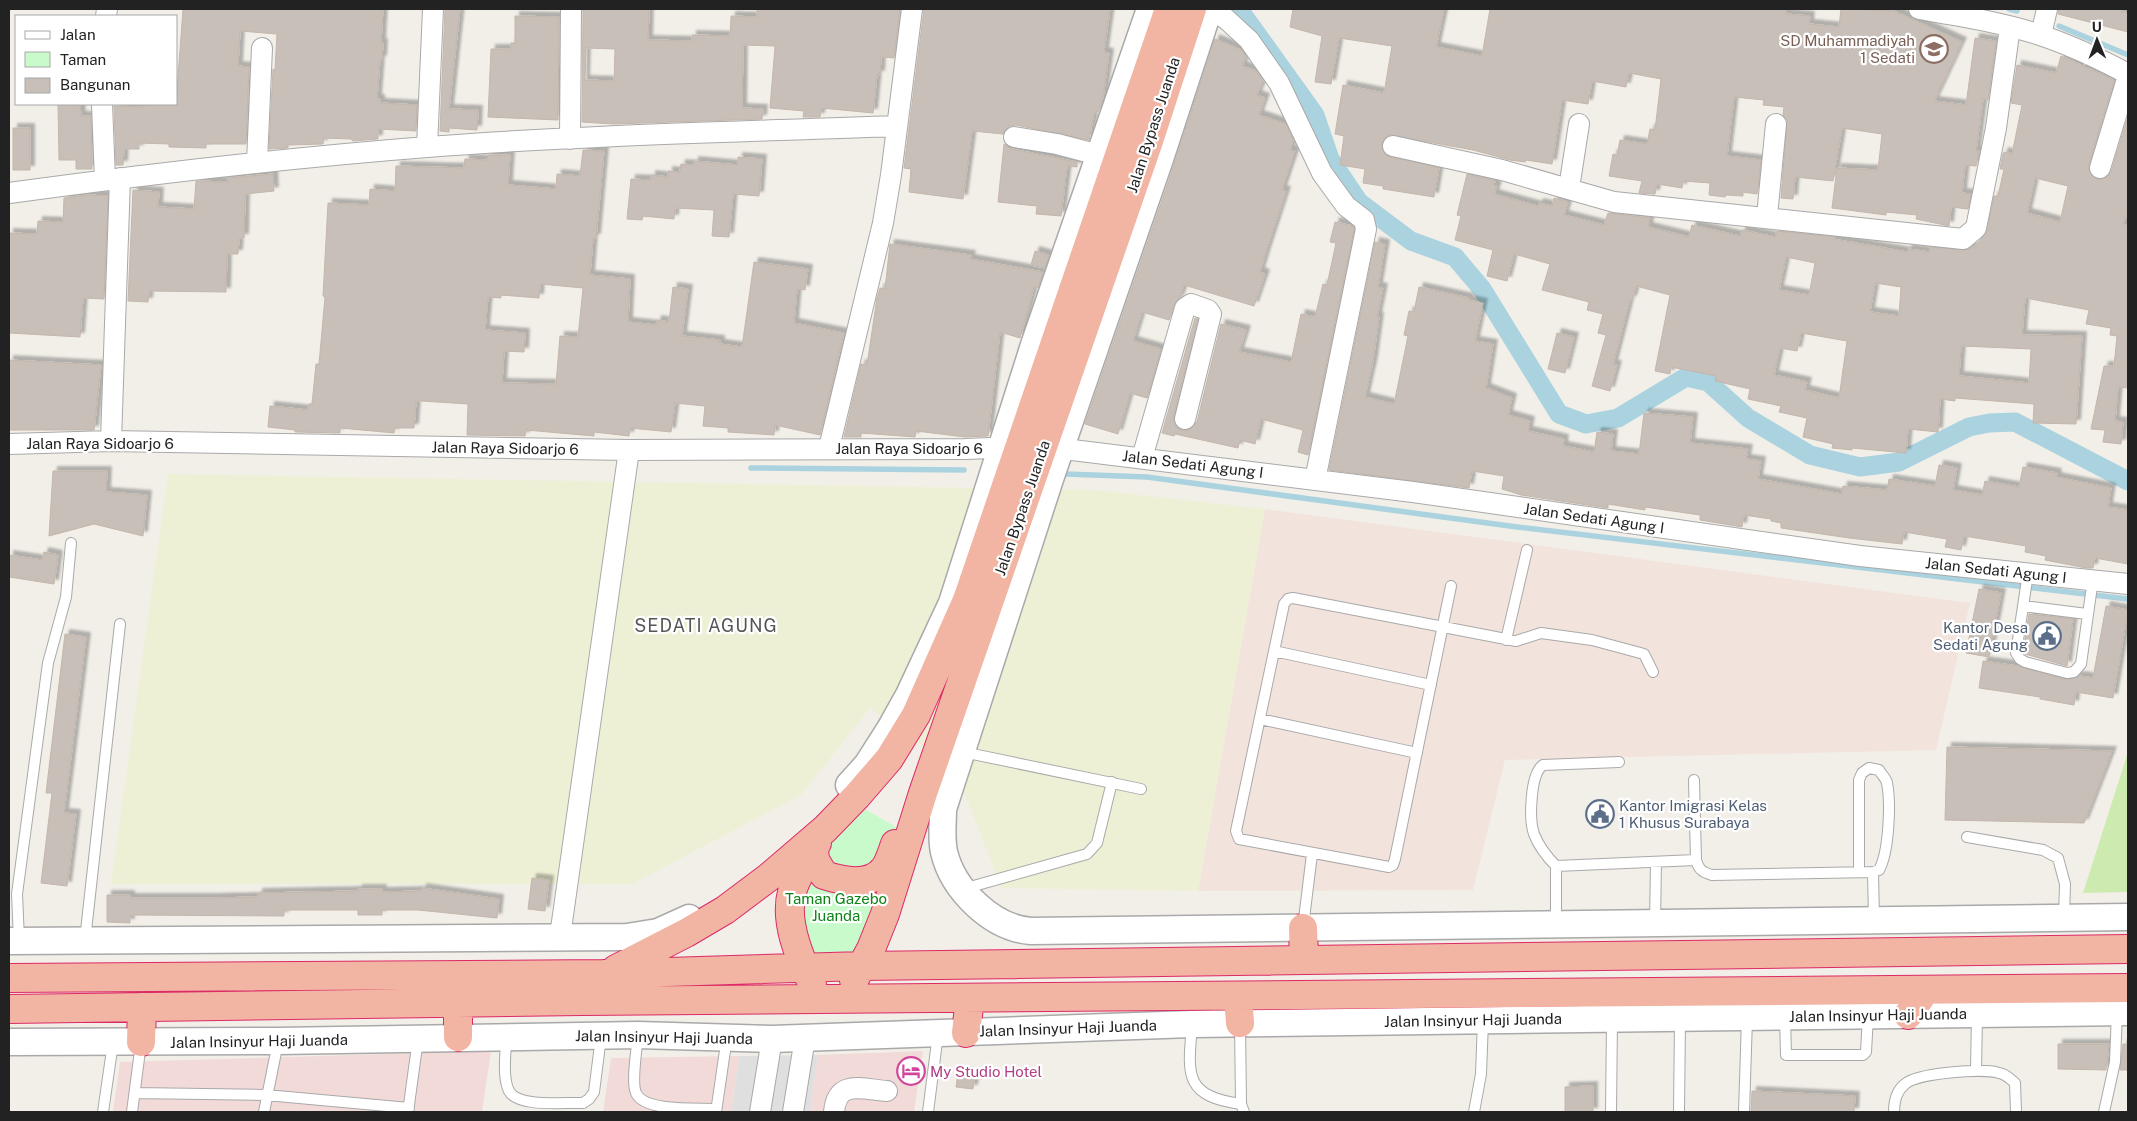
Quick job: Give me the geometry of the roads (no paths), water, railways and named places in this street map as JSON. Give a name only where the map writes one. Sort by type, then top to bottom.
[{"type":"highway","name":"Jalan Bypass Juanda","points":[[820,839],[792,892],[790,911],[794,937],[804,968],[829,1001],[862,966],[885,914],[1027,459],[1138,138],[1169,9]]},
{"type":"highway","name":"Jalan Bypass Juanda","points":[[603,974],[635,961],[725,910],[820,839],[889,759],[916,715],[1027,459],[1043,347],[1138,138],[1203,9]]},
{"type":"highway","points":[[820,839],[815,860],[824,875],[852,881],[870,879],[885,868],[907,817],[923,793]]},
{"type":"highway","points":[[1303,928],[1304,960]]},
{"type":"highway","points":[[9,978],[603,974],[862,966],[2128,949]]},
{"type":"highway","points":[[1908,1015],[1926,990]]},
{"type":"highway","name":"Jalan Insinyur Haji Juanda","points":[[9,1009],[970,998],[1239,1010],[1926,990],[2125,1004]]},
{"type":"highway","points":[[966,1032],[970,998]]},
{"type":"highway","points":[[458,1004],[458,1037]]},
{"type":"highway","points":[[142,1007],[142,1042]]},
{"type":"street","points":[[427,147],[433,9]]},
{"type":"street","points":[[570,139],[571,9]]},
{"type":"street","points":[[829,448],[882,223],[891,175],[912,9]]},
{"type":"street","points":[[1043,347],[1099,155],[1150,9]]},
{"type":"street","points":[[14,941],[627,937],[649,934],[681,923],[740,886],[823,813],[867,765],[909,695],[952,603],[1027,459],[1160,158],[1203,9],[1225,18],[1249,40],[1279,83],[1322,173],[1346,206],[1364,220],[1366,229],[1315,480]]},
{"type":"street","points":[[1919,9],[2041,35],[2097,58],[2128,75],[2100,168]]},
{"type":"street","points":[[2041,35],[2047,9]]},
{"type":"street","points":[[1393,146],[1502,170],[1614,202],[1766,216],[1957,240],[1968,237],[1976,228],[1996,128],[2010,27]]},
{"type":"street","points":[[257,162],[262,48]]},
{"type":"street","points":[[102,105],[112,179],[111,441]]},
{"type":"street","points":[[1569,188],[1578,124]]},
{"type":"street","points":[[1766,216],[1776,124]]},
{"type":"street","points":[[9,193],[257,162],[427,147],[570,139],[896,126]]},
{"type":"street","points":[[1014,137],[1057,144],[1099,155]]},
{"type":"street","points":[[1142,458],[1185,308],[1191,304],[1208,310],[1211,314],[1185,419]]},
{"type":"street","name":"Jalan Raya Sidoarjo 6","points":[[9,444],[111,441],[629,450],[829,448],[1027,459]]},
{"type":"street","points":[[560,936],[629,450]]},
{"type":"street","name":"Jalan Sedati Agung I","points":[[1027,459],[1142,458],[2028,578],[2092,584],[2128,584]]},
{"type":"street","points":[[1027,459],[962,752],[943,809],[942,837],[944,853],[962,889],[1000,922],[1019,930],[1556,926],[2128,918]]},
{"type":"street","name":"Jalan Insinyur Haji Juanda","points":[[9,1042],[278,1041],[601,1035],[727,1036],[772,1039],[1192,1024],[1239,1010],[1483,1020],[1977,1014],[2125,1004]]},
{"type":"street","points":[[793,1112],[805,1038]]},
{"type":"street","points":[[760,1112],[772,1039]]},
{"type":"street","points":[[834,1112],[836,1098],[844,1090],[851,1088],[887,1091]]},
{"type":"lane","points":[[14,941],[13,893],[48,663],[66,597],[71,543]]},
{"type":"lane","points":[[1506,640],[1527,550]]},
{"type":"lane","points":[[2028,578],[2016,653],[2020,659],[2067,673],[2074,672],[2081,664],[2092,584]]},
{"type":"lane","points":[[1451,586],[1443,627],[1417,753],[1393,865],[1389,867],[1312,854],[1239,839],[1236,836],[1284,604],[1288,599],[1293,598],[1443,627],[1506,640],[1516,641],[1541,633],[1592,640],[1644,654],[1652,672]]},
{"type":"lane","points":[[2024,601],[2087,614]]},
{"type":"lane","points":[[85,940],[120,624]]},
{"type":"lane","points":[[1274,651],[1431,685]]},
{"type":"lane","points":[[1260,719],[1417,753]]},
{"type":"lane","points":[[962,752],[1141,788]]},
{"type":"lane","points":[[1556,926],[1556,866],[1543,853],[1533,831],[1532,784],[1538,768],[1543,765],[1619,762]]},
{"type":"lane","points":[[1694,780],[1696,860],[1698,868],[1712,875],[1873,872],[1879,870],[1886,854],[1888,797],[1886,781],[1879,770],[1869,768],[1862,773],[1858,786],[1859,872]]},
{"type":"lane","points":[[962,889],[1087,854],[1097,843],[1112,782]]},
{"type":"lane","points":[[1967,836],[2043,850],[2058,858],[2065,884],[2064,918]]},
{"type":"lane","points":[[1303,928],[1312,854]]},
{"type":"lane","points":[[1556,866],[1696,860]]},
{"type":"lane","points":[[1654,924],[1656,862]]},
{"type":"lane","points":[[1873,872],[1874,921]]},
{"type":"lane","points":[[2104,1112],[2125,1004]]},
{"type":"lane","points":[[1192,1024],[1191,1079],[1197,1088],[1207,1095],[1242,1108],[1239,1010]]},
{"type":"lane","points":[[1976,1070],[1977,1014]]},
{"type":"lane","points":[[1785,1016],[1786,1055],[1863,1055],[1866,1052],[1868,1015]]},
{"type":"lane","points":[[1744,1112],[1747,1017]]},
{"type":"lane","points":[[1679,1112],[1680,1018]]},
{"type":"lane","points":[[1611,1112],[1612,1019]]},
{"type":"lane","points":[[1474,1112],[1481,1074],[1483,1020]]},
{"type":"lane","points":[[928,1112],[938,1033]]},
{"type":"lane","points":[[506,1037],[506,1081],[509,1092],[515,1098],[528,1102],[583,1103],[589,1100],[594,1092],[601,1035]]},
{"type":"lane","points":[[638,1035],[635,1088],[639,1098],[644,1103],[656,1106],[716,1111],[727,1036]]},
{"type":"lane","points":[[135,1093],[266,1096],[408,1110],[418,1038]]},
{"type":"lane","points":[[264,1112],[278,1041]]},
{"type":"lane","points":[[103,1112],[113,1042]]},
{"type":"lane","points":[[132,1112],[142,1042]]},
{"type":"lane","points":[[1894,1112],[1898,1092],[1905,1083],[1914,1079],[1976,1070],[1998,1072],[2006,1075],[2015,1083],[2016,1112]]},
{"type":"waterway","points":[[2009,9],[2017,11]]},
{"type":"waterway","points":[[1241,12],[1315,115],[1330,159],[1359,202],[1411,241],[1455,257],[1482,289],[1559,414],[1586,424],[1618,418],[1686,377],[1708,382],[1748,418],[1810,455],[1860,467],[1899,462],[1969,427],[1989,423],[2015,422],[2128,481]]},
{"type":"waterway","points":[[2059,26],[2128,55]]},
{"type":"waterway","points":[[751,468],[964,470]]},
{"type":"waterway","points":[[1065,474],[1147,477],[1517,527],[2128,599]]},
{"type":"place","name":"SD Muhammadiyah 1 Sedati","points":[[1934,49]]},
{"type":"place","name":"Kantor Desa Sedati Agung","points":[[2047,636]]},
{"type":"place","name":"Kantor Imigrasi Kelas 1 Khusus Surabaya","points":[[1600,814]]},
{"type":"place","name":"My Studio Hotel","points":[[911,1071]]},
{"type":"district","name":"SEDATI AGUNG","points":[[706,625]]},
{"type":"park label","name":"Taman Gazebo Juanda","points":[[836,906]]}]
